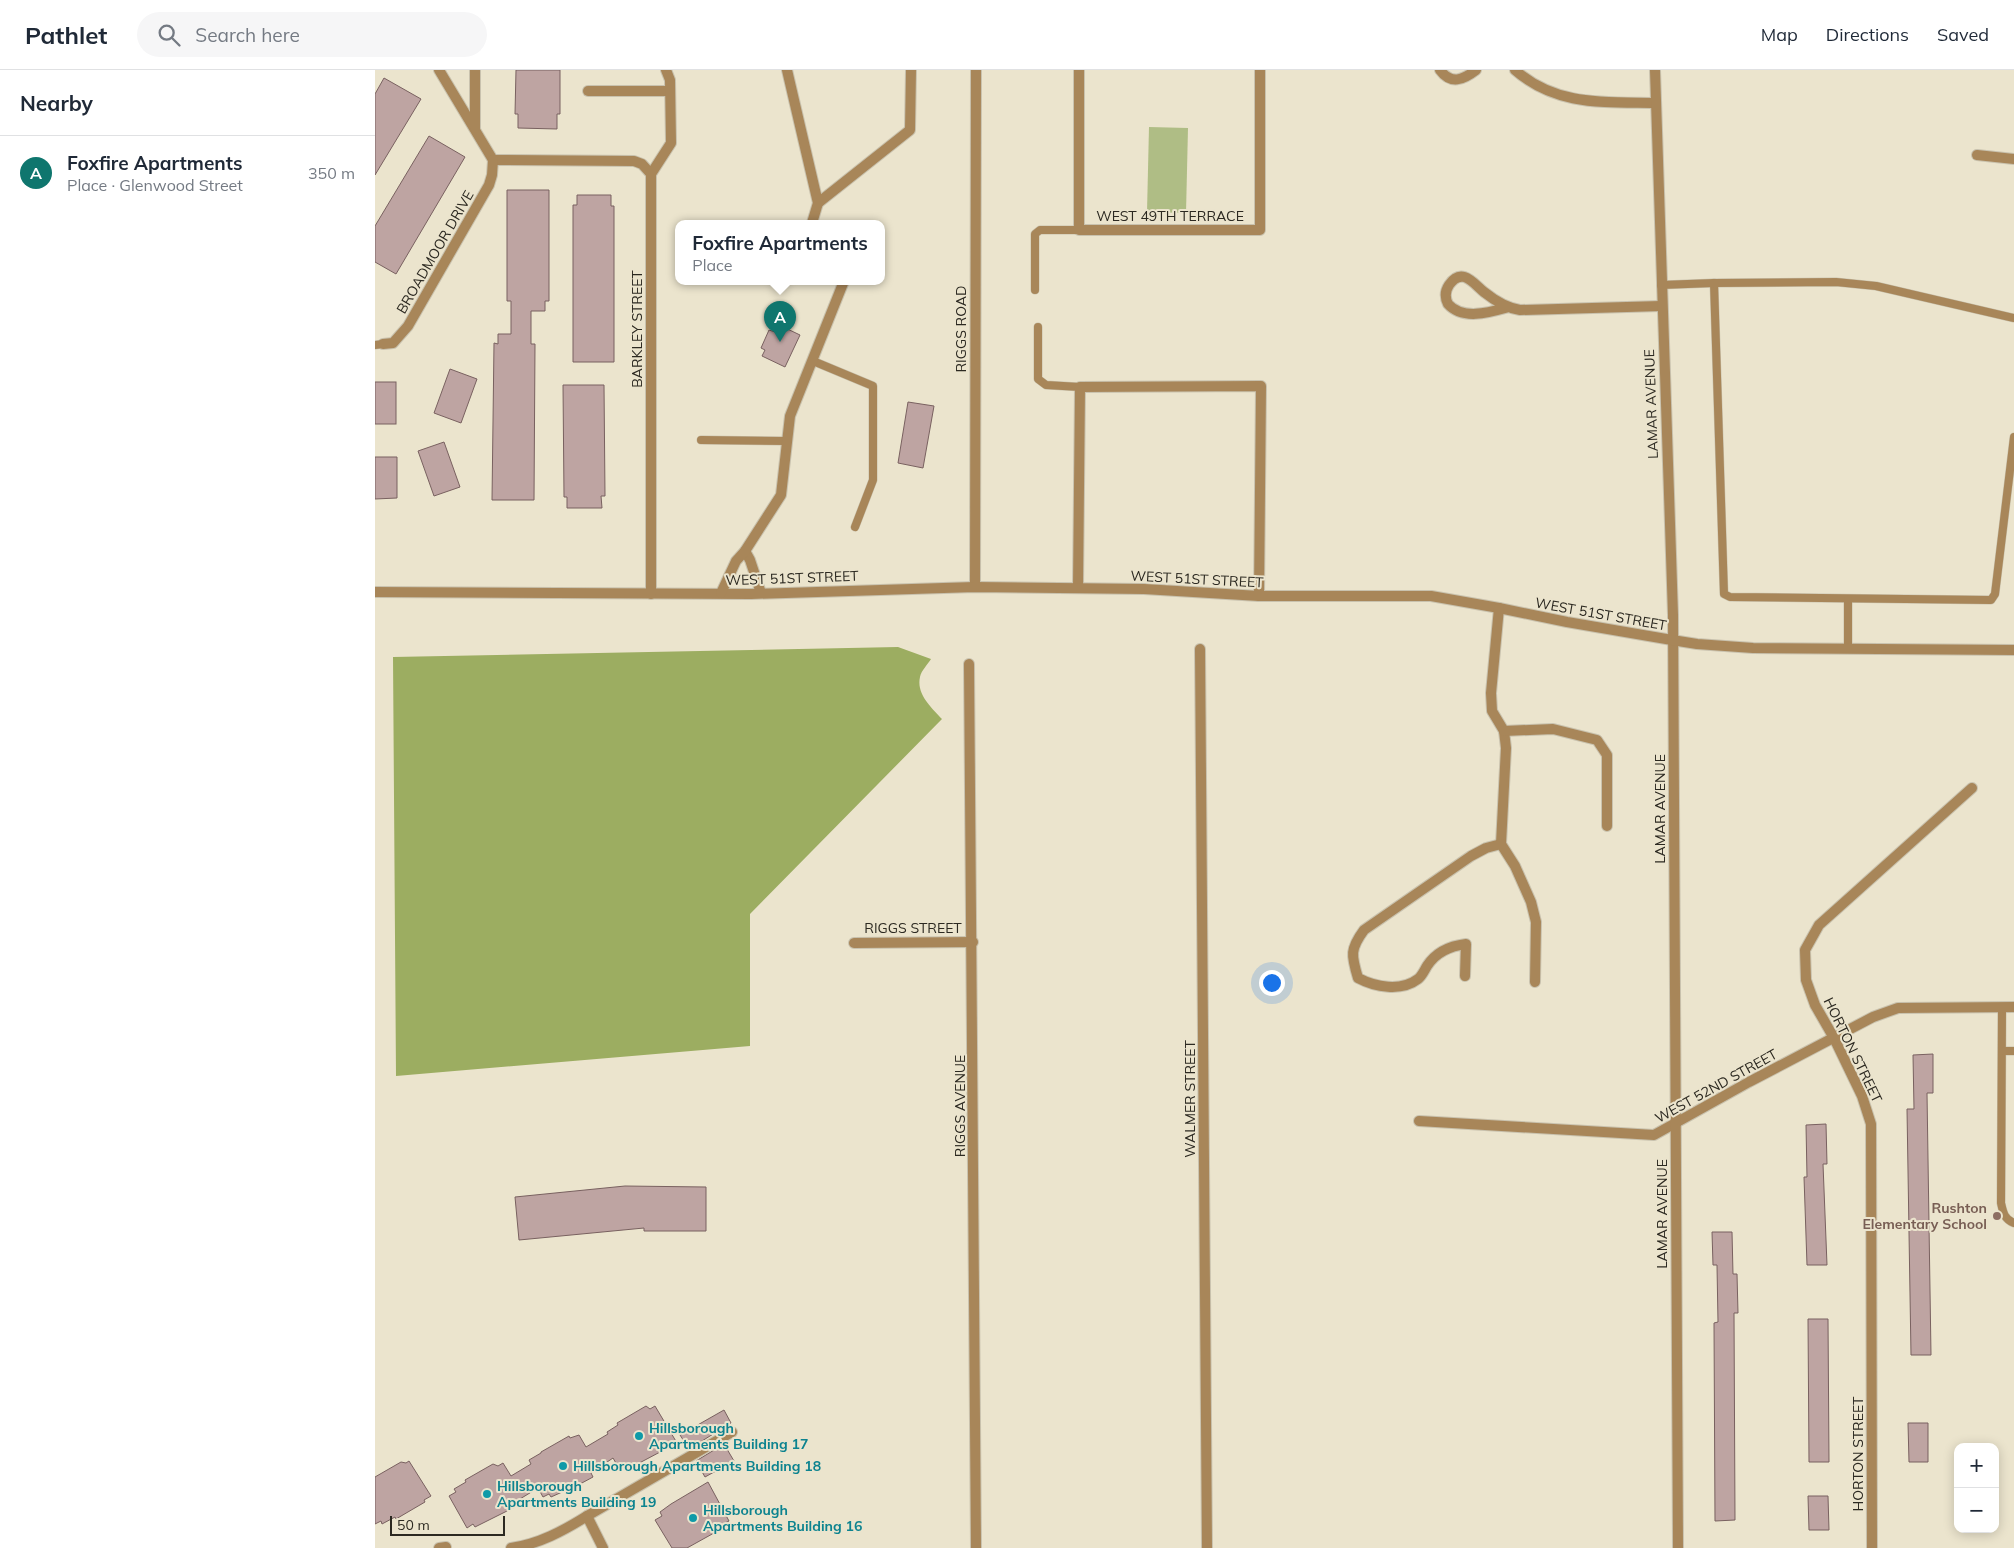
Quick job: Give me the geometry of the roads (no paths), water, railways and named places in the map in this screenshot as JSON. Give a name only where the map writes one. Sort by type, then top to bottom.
[{"type":"street","points":[[439,70],[493,160],[634,161],[644,165],[651,174],[671,143],[670,80],[667,70]]},
{"type":"street","points":[[475,70],[475,129]]},
{"type":"street","points":[[787,70],[819,203]]},
{"type":"street","points":[[813,220],[819,203],[910,130],[911,70]]},
{"type":"street","name":"RIGGS ROAD","points":[[975,587],[977,70]]},
{"type":"street","name":"WEST 49TH TERRACE","points":[[1079,70],[1079,230],[1260,230],[1260,70]]},
{"type":"street","points":[[1440,70],[1448,78],[1455,80],[1467,76],[1476,70]]},
{"type":"street","points":[[1515,70],[1542,88],[1575,99],[1596,102],[1655,103]]},
{"type":"street","name":"LAMAR AVENUE","points":[[1655,70],[1673,640],[1678,1548]]},
{"type":"street","points":[[588,90],[670,91]]},
{"type":"street","points":[[1977,155],[2014,159]]},
{"type":"street","name":"BROADMOOR DRIVE","points":[[379,345],[393,344],[409,326],[486,192],[491,181],[493,160]]},
{"type":"street","name":"BARKLEY STREET","points":[[651,174],[651,594]]},
{"type":"street","points":[[1509,307],[1479,313],[1459,312],[1451,307],[1447,301],[1447,290],[1450,284],[1457,278],[1468,278],[1484,292],[1509,307],[1531,311],[1661,306]]},
{"type":"street","points":[[721,593],[737,561],[745,552],[781,495],[790,416],[842,285]]},
{"type":"street","points":[[1079,588],[1080,387],[1261,386],[1259,596]]},
{"type":"street","points":[[745,552],[750,560],[761,593]]},
{"type":"street","name":"WEST 51ST STREET","points":[[375,592],[651,594],[975,587],[1144,589],[1259,596],[1431,596],[1697,644],[1753,648],[2014,650]]},
{"type":"street","points":[[1499,608],[1491,693],[1492,711],[1504,731],[1506,758],[1501,844],[1515,866],[1531,902],[1536,922],[1535,982]]},
{"type":"street","name":"WALMER STREET","points":[[1200,650],[1207,1548]]},
{"type":"street","name":"RIGGS AVENUE","points":[[969,664],[973,942],[976,1548]]},
{"type":"street","points":[[1504,731],[1553,729],[1597,740],[1607,755],[1607,826]]},
{"type":"street","name":"HORTON STREET","points":[[1872,1548],[1871,1124],[1862,1096],[1834,1038],[1815,1005],[1806,980],[1805,950],[1811,935],[1819,925],[1972,788]]},
{"type":"street","points":[[1465,976],[1466,944],[1454,945],[1437,954],[1419,979],[1409,984],[1388,987],[1371,984],[1358,978],[1353,960],[1354,943],[1364,930],[1471,856],[1485,848],[1501,844]]},
{"type":"street","name":"RIGGS STREET","points":[[853,943],[973,942]]},
{"type":"street","name":"WEST 52ND STREET","points":[[1419,1121],[1650,1136],[1658,1134],[1675,1123],[1873,1017],[1898,1008],[2014,1008]]},
{"type":"street","points":[[511,1548],[560,1533],[732,1432]]},
{"type":"street","points":[[587,1516],[603,1548]]},
{"type":"lane","points":[[1035,290],[1035,234],[1040,230],[1079,230]]},
{"type":"lane","points":[[1661,285],[1837,282],[1876,286],[2014,318]]},
{"type":"lane","points":[[1714,283],[1724,594],[1730,597],[1848,600],[1991,600],[1995,594],[2014,437]]},
{"type":"lane","points":[[1039,327],[1039,380],[1046,385],[1080,387]]},
{"type":"lane","points":[[813,361],[873,386],[873,480],[855,527]]},
{"type":"lane","points":[[701,440],[787,441]]},
{"type":"lane","points":[[1848,600],[1848,649]]},
{"type":"lane","points":[[2002,1007],[2001,1203],[2003,1214],[2014,1223]]},
{"type":"lane","points":[[2003,1051],[2014,1051]]},
{"type":"place","name":"Foxfire Apartments","points":[[780,342]]},
{"type":"place","name":"Rushton Elementary School","points":[[1997,1216]]},
{"type":"place","name":"Hillsborough Apartments Building 17","points":[[639,1436]]},
{"type":"place","name":"Hillsborough Apartments Building 18","points":[[563,1466]]},
{"type":"place","name":"Hillsborough Apartments Building 19","points":[[487,1494]]},
{"type":"place","name":"Hillsborough Apartments Building 16","points":[[693,1518]]}]
